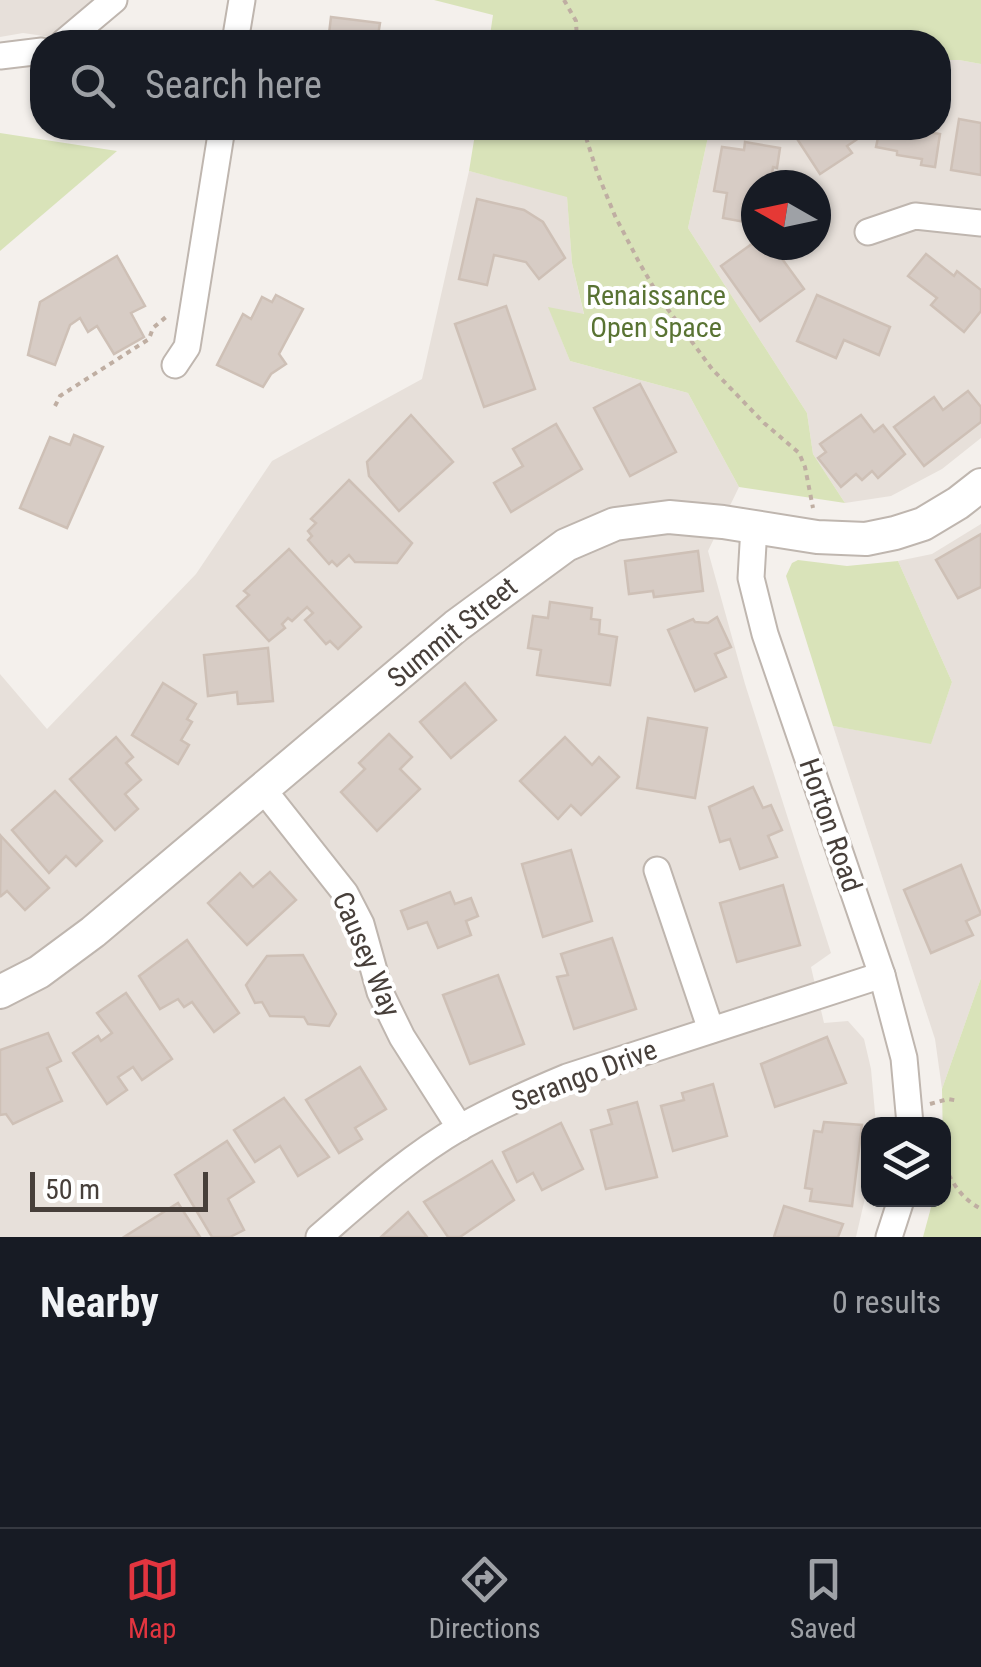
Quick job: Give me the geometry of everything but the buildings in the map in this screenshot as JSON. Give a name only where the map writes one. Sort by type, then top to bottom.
[{"type":"street","points":[[78,30],[114,0]]},
{"type":"street","points":[[237,30],[242,0]]},
{"type":"street","points":[[0,56],[30,52]]},
{"type":"street","points":[[175,365],[187,348],[220,140]]},
{"type":"street","points":[[868,232],[914,216],[981,223]]},
{"type":"street","name":"Summit Street","points":[[0,992],[39,972],[75,946],[459,623],[566,544],[616,524],[650,518],[690,518],[817,538],[866,538],[906,530],[943,513],[981,484]]},
{"type":"street","name":"Horton Road","points":[[754,527],[751,578],[765,634],[882,975],[904,1058],[909,1117]]},
{"type":"street","name":"Causey Way","points":[[262,788],[345,892],[361,924],[380,992],[402,1037],[460,1128]]},
{"type":"street","points":[[656,870],[710,1030]]},
{"type":"street","name":"Serango Drive","points":[[319,1237],[406,1164],[460,1128],[520,1096],[566,1077],[882,975]]},
{"type":"street","points":[[888,1237],[899,1207]]},
{"type":"path","points":[[564,0],[576,21],[576,30]]},
{"type":"path","points":[[586,140],[615,216],[661,300],[712,369],[799,453],[811,492],[817,538]]},
{"type":"path","points":[[55,406],[60,396],[149,338],[160,321],[194,306]]},
{"type":"path","points":[[930,1104],[948,1099],[960,1101]]},
{"type":"path","points":[[951,1183],[964,1199],[981,1209]]},
{"type":"shaded area","points":[[0,0],[100,0],[60,30],[30,30],[30,34],[0,37]]},
{"type":"shaded area","points":[[951,60],[981,64],[981,438],[942,469],[891,496],[845,503],[813,454],[807,413],[688,228],[707,140],[951,140]]},
{"type":"shaded area","points":[[469,171],[567,196],[572,263],[584,315],[549,308],[570,361],[688,393],[739,487],[708,551],[745,684],[831,953],[811,967],[824,1023],[848,1021],[864,1039],[871,1069],[875,1117],[861,1117],[863,1207],[856,1237],[0,1237],[0,674],[47,729],[196,574],[272,461],[422,379]]},
{"type":"shaded area","points":[[981,524],[981,978],[942,1089],[935,1039],[833,726],[931,743],[952,682],[898,561],[932,554]]},
{"type":"green space","points":[[434,0],[981,0],[981,64],[951,60],[951,30],[491,30],[493,15]]},
{"type":"green space","points":[[0,133],[117,151],[0,251]]},
{"type":"green space","name":"Renaissance Open Space","points":[[474,140],[707,140],[688,228],[807,413],[813,454],[845,503],[739,487],[688,393],[570,361],[548,307],[584,314],[572,263],[567,197],[469,171]]},
{"type":"green space","points":[[798,560],[847,566],[898,561],[952,682],[931,744],[833,726],[786,576]]},
{"type":"green space","points":[[981,978],[981,1237],[923,1237],[931,1207],[951,1207],[951,1117],[943,1117],[942,1089]]}]
